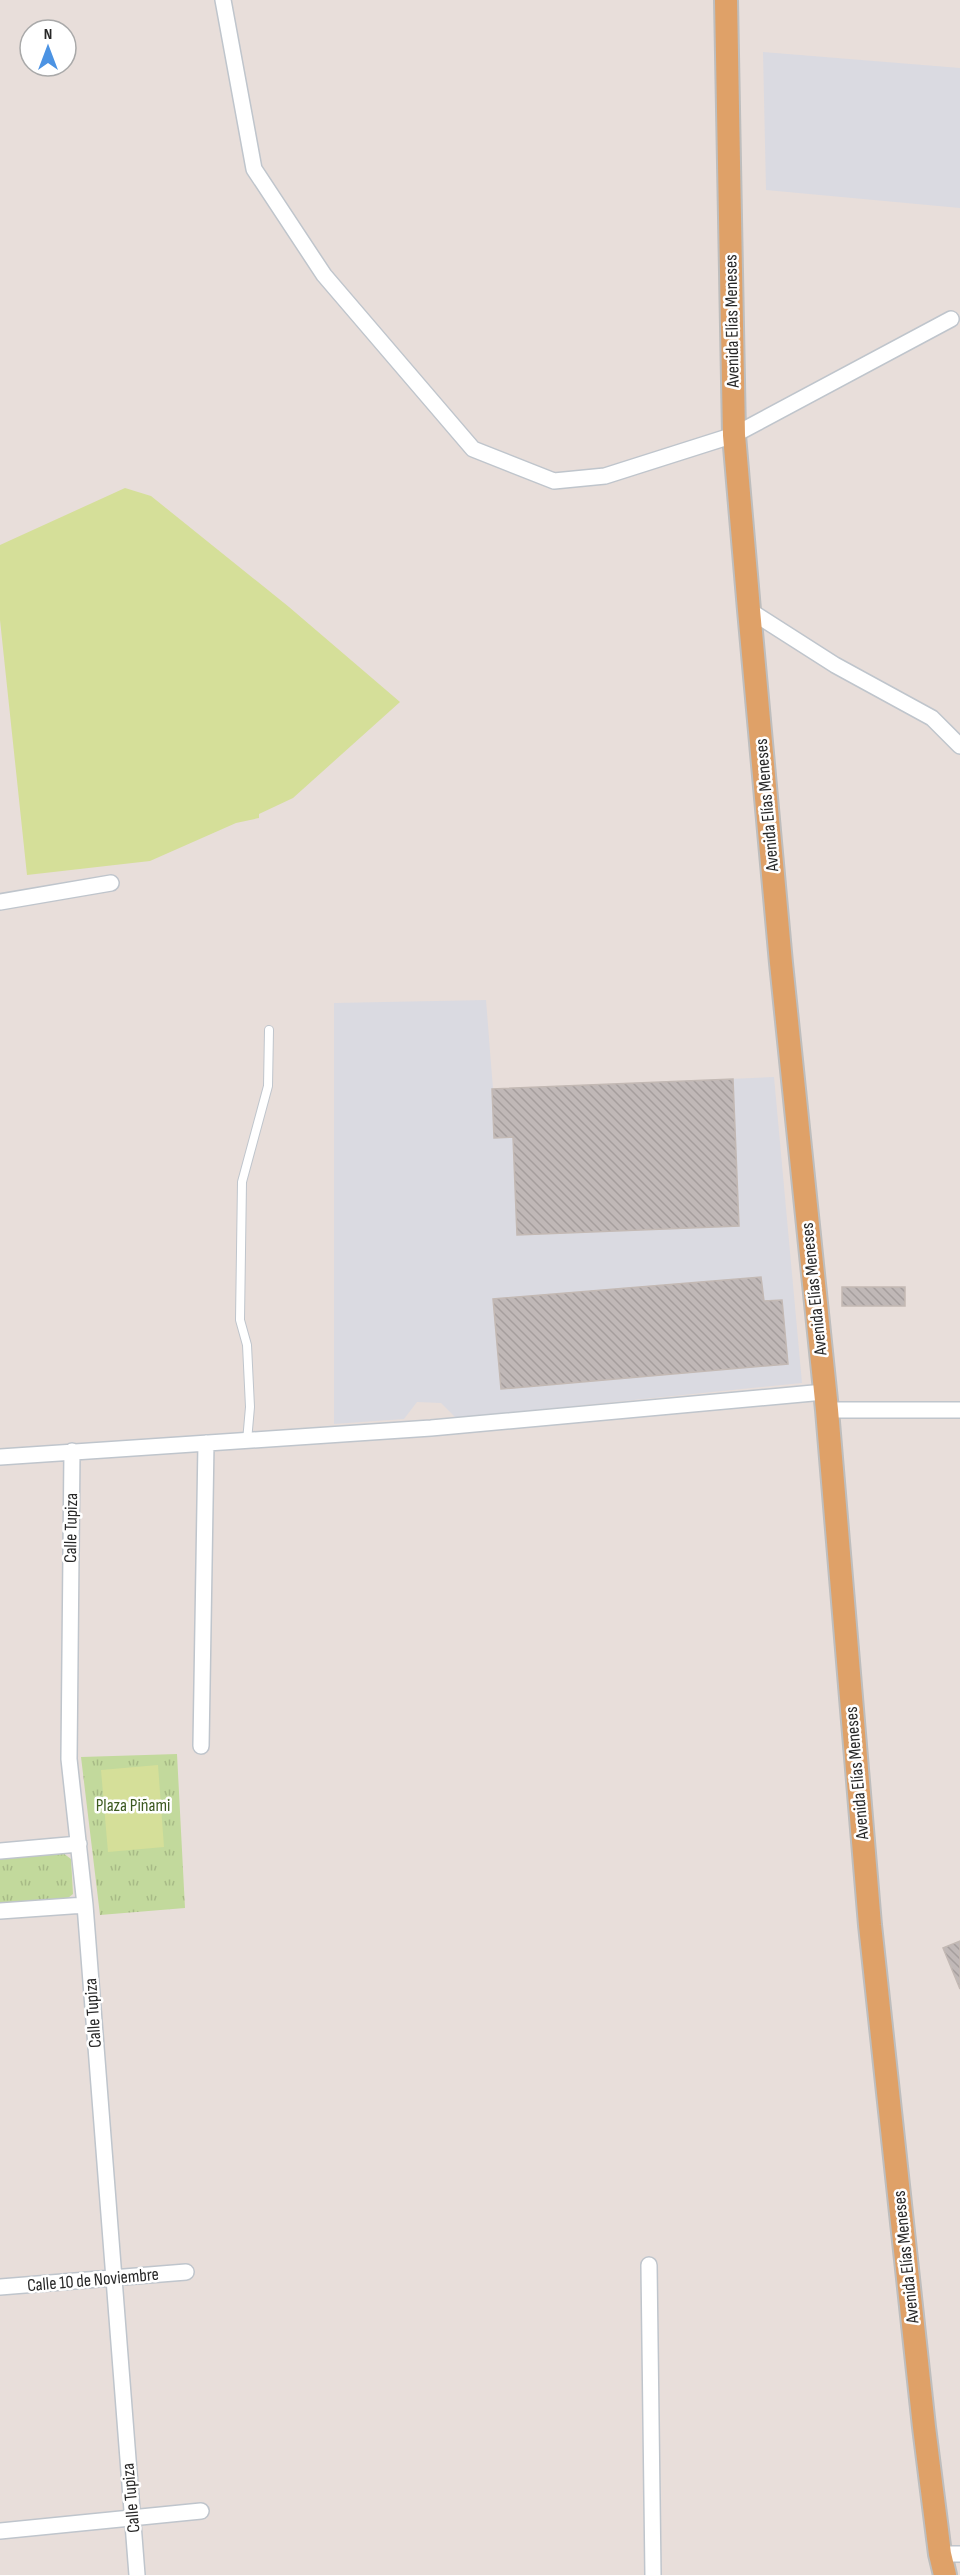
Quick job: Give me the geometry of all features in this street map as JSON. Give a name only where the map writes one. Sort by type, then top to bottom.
[{"type":"main road","name":"Avenida Elías Meneses","points":[[726,0],[734,435],[749,610],[781,963],[826,1401],[870,1925],[948,2561]]},
{"type":"street","points":[[223,0],[254,169],[324,275],[473,449],[555,481],[604,476],[734,435],[951,319]]},
{"type":"street","points":[[749,610],[835,665],[932,718],[960,746]]},
{"type":"street","points":[[0,902],[111,883]]},
{"type":"street","points":[[0,1457],[72,1450],[247,1441],[826,1401],[960,1410]]},
{"type":"street","points":[[201,1746],[206,1443]]},
{"type":"street","name":"Calle Tupiza","points":[[72,1450],[69,1759],[80,1844],[137,2575]]},
{"type":"street","points":[[0,1851],[80,1844]]},
{"type":"street","points":[[0,1911],[85,1905]]},
{"type":"street","points":[[649,2265],[653,2575]]},
{"type":"street","name":"Calle 10 de Noviembre","points":[[0,2287],[186,2272]]},
{"type":"street","points":[[0,2531],[201,2511]]},
{"type":"lane","points":[[247,1441],[250,1407],[247,1345],[240,1320],[242,1182],[267,1086],[269,1030]]},
{"type":"shaded area","points":[[763,52],[960,68],[960,208],[766,190]]},
{"type":"shaded area","points":[[486,1000],[493,1089],[774,1077],[802,1383],[456,1418],[441,1403],[417,1402],[404,1419],[334,1424],[334,1003]]},
{"type":"green space","points":[[125,488],[151,496],[289,607],[400,702],[293,798],[259,814],[259,818],[236,823],[150,861],[27,875],[0,620],[0,545]]},
{"type":"green space","name":"Plaza Piñami","points":[[177,1754],[185,1908],[100,1915],[81,1757]]},
{"type":"green space","points":[[158,1765],[164,1847],[108,1852],[101,1770]]},
{"type":"green space","name":"Plaza Piñami","points":[[63,1853],[71,1859],[73,1894],[68,1898],[0,1904],[0,1858]]},
{"type":"building","points":[[733,1079],[739,1226],[517,1235],[513,1137],[494,1138],[492,1089]]},
{"type":"building","points":[[761,1277],[764,1301],[782,1300],[788,1364],[501,1389],[493,1299]]},
{"type":"building","points":[[842,1287],[905,1287],[905,1306],[842,1306]]},
{"type":"building","points":[[960,1941],[960,1989],[943,1948]]}]
